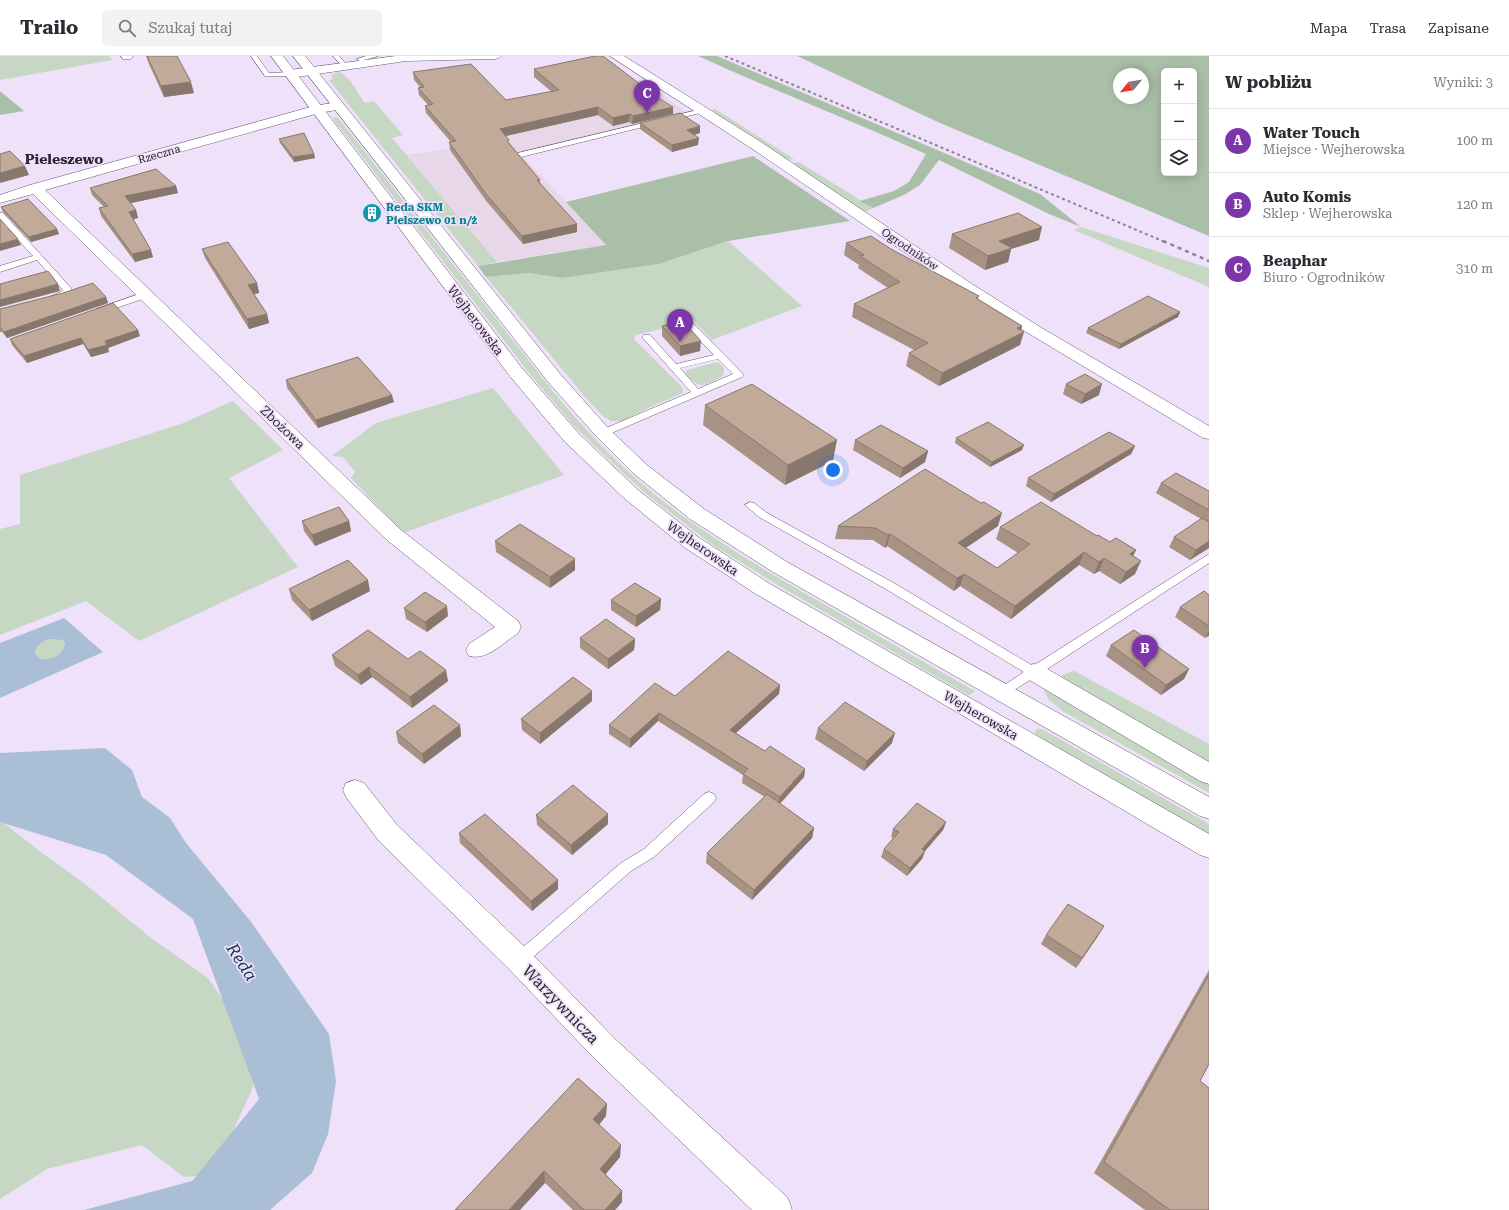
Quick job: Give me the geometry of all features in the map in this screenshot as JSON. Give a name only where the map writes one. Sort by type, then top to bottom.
[{"type":"street","name":"Wejherowska","points":[[277,56],[538,399],[572,438],[631,494],[691,542],[763,589],[1209,847]]},
{"type":"street","name":"Wejherowska","points":[[299,56],[555,379],[603,433],[640,468],[704,518],[780,567],[1209,809]]},
{"type":"street","points":[[290,74],[346,67],[361,60],[448,56],[494,56]]},
{"type":"street","name":"Ogrodników","points":[[616,56],[762,149],[972,291],[1040,334],[1209,434]]},
{"type":"street","points":[[318,109],[338,106]]},
{"type":"street","name":"Rzeczna","points":[[0,199],[318,109]]},
{"type":"street","name":"Zbożowa","points":[[36,188],[394,535],[510,627],[477,650]]},
{"type":"street","points":[[1034,672],[1209,774]]},
{"type":"street","name":"Warzywnicza","points":[[355,790],[388,833],[519,960],[604,1049],[776,1210]]},
{"type":"lane","points":[[254,56],[267,75],[290,74]]},
{"type":"lane","points":[[336,56],[346,67]]},
{"type":"lane","points":[[361,60],[375,56]]},
{"type":"lane","points":[[521,155],[702,112]]},
{"type":"lane","points":[[0,215],[68,290],[63,295],[42,301]]},
{"type":"lane","points":[[0,269],[39,257]]},
{"type":"lane","points":[[92,314],[145,295]]},
{"type":"lane","points":[[603,433],[739,375],[690,326]]},
{"type":"lane","points":[[646,337],[697,392]]},
{"type":"lane","points":[[674,367],[720,356]]},
{"type":"lane","points":[[750,505],[763,515],[888,585],[1034,672]]},
{"type":"lane","points":[[1001,693],[1209,558]]},
{"type":"lane","points":[[519,960],[626,867],[649,853],[709,798]]},
{"type":"shaded area","points":[[641,80],[685,111],[683,115],[519,152],[606,245],[497,262],[407,155],[506,140],[479,110]]},
{"type":"green space","points":[[0,56],[109,56],[112,60],[0,80]]},
{"type":"green space","points":[[698,56],[717,56],[1040,194],[1081,227],[1049,214],[939,160],[920,185],[904,195],[873,208],[860,201],[894,191],[909,182],[926,154]]},
{"type":"green space","points":[[797,56],[1209,56],[1209,236],[940,123]]},
{"type":"green space","points":[[338,72],[350,80],[365,103],[374,101],[403,135],[392,138],[497,262],[478,266],[329,80],[333,79],[331,75]]},
{"type":"green space","points":[[0,91],[24,111],[0,115]]},
{"type":"green space","points":[[712,109],[715,109],[794,159],[787,160],[720,117]]},
{"type":"green space","points":[[333,118],[338,118],[355,139],[552,390],[584,427],[636,479],[674,510],[746,558],[800,591],[975,691],[968,695],[781,587],[713,545],[650,497],[623,473],[575,427],[529,373],[334,120]]},
{"type":"green space","points":[[753,156],[850,221],[728,241],[659,264],[562,278],[529,273],[486,277],[478,266],[606,245],[566,202]]},
{"type":"green space","points":[[799,162],[873,208],[863,213],[793,164]]},
{"type":"green space","points":[[1081,227],[1209,268],[1209,287],[1074,230]]},
{"type":"green space","points":[[728,241],[802,306],[712,340],[694,321],[636,335],[634,339],[683,388],[683,393],[650,407],[623,421],[611,421],[604,417],[586,398],[486,277],[529,273],[562,278],[659,264]]},
{"type":"green space","points":[[718,362],[724,368],[723,376],[707,384],[703,385],[695,383],[685,374],[687,370]]},
{"type":"green space","points":[[493,388],[564,475],[403,533],[351,478],[355,472],[343,457],[332,456],[376,423]]},
{"type":"green space","points":[[233,401],[283,450],[229,478],[298,567],[139,641],[86,601],[0,635],[0,529],[20,524],[20,475],[181,424]]},
{"type":"green space","points":[[49,639],[62,640],[65,643],[64,647],[59,654],[52,658],[40,659],[35,653],[36,648],[41,643]]},
{"type":"green space","points":[[1074,671],[1209,744],[1209,769],[1064,683],[1062,675]]},
{"type":"green space","points":[[1042,685],[1209,777],[1209,793],[1064,712],[1048,699]]},
{"type":"green space","points":[[1037,729],[1042,729],[1209,824],[1209,834],[1036,735],[1035,732]]},
{"type":"green space","points":[[0,820],[85,884],[151,938],[208,978],[252,1042],[253,1087],[213,1175],[184,1177],[142,1145],[47,1169],[0,1199]]},
{"type":"water","points":[[64,618],[103,652],[0,698],[0,643]],"holes":[[[49,639],[62,640],[65,643],[62,651],[52,658],[40,659],[35,653],[38,646]]]},
{"type":"water","name":"Reda","points":[[105,748],[132,770],[142,797],[170,818],[186,843],[252,923],[329,1034],[336,1081],[328,1134],[312,1173],[270,1210],[84,1210],[192,1181],[259,1099],[193,919],[106,855],[0,822],[0,753]]},
{"type":"building","points":[[147,56],[177,56],[191,82],[161,86]]},
{"type":"building","points":[[595,56],[603,56],[657,97],[673,107],[633,116],[630,114],[613,118],[598,107],[500,129],[509,140],[507,141],[540,180],[537,180],[577,224],[522,236],[486,194],[449,142],[456,141],[425,106],[433,104],[418,88],[424,87],[413,72],[471,64],[506,100],[559,90],[534,69]]},
{"type":"building","points":[[680,113],[700,126],[687,130],[699,138],[672,145],[640,123]]},
{"type":"building","points":[[304,133],[314,154],[293,157],[279,139]]},
{"type":"building","points":[[10,151],[25,166],[0,173],[0,154]]},
{"type":"building","points":[[156,169],[176,186],[125,196],[136,210],[129,212],[151,250],[132,254],[99,208],[108,206],[90,188]]},
{"type":"building","points":[[28,199],[57,229],[29,237],[1,207]]},
{"type":"building","points":[[1018,213],[1042,227],[999,241],[1012,248],[988,256],[952,234]]},
{"type":"building","points":[[0,219],[18,239],[0,244]]},
{"type":"building","points":[[871,236],[891,249],[979,296],[976,298],[1022,326],[1017,328],[1024,332],[942,373],[909,353],[928,343],[854,304],[900,282],[860,256],[864,255],[846,243]]},
{"type":"building","points":[[228,242],[257,283],[248,285],[267,314],[247,319],[202,249]]},
{"type":"building","points":[[48,271],[58,284],[0,300],[0,284]]},
{"type":"building","points":[[93,283],[106,297],[4,332],[0,327],[0,309],[63,293]]},
{"type":"building","points":[[1148,296],[1180,312],[1121,344],[1088,328]]},
{"type":"building","points":[[113,303],[138,330],[105,341],[107,345],[88,350],[81,338],[24,356],[10,339]]},
{"type":"building","points":[[683,321],[701,341],[680,346],[662,326]]},
{"type":"building","points":[[358,357],[392,395],[316,420],[286,380]]},
{"type":"building","points":[[1085,374],[1102,384],[1085,394],[1066,384]]},
{"type":"building","points":[[752,384],[837,440],[788,465],[705,405]]},
{"type":"building","points":[[988,422],[1024,445],[992,462],[956,438]]},
{"type":"building","points":[[881,425],[928,451],[903,468],[855,440]]},
{"type":"building","points":[[1109,432],[1135,446],[1054,494],[1028,478]]},
{"type":"building","points":[[925,469],[981,503],[984,502],[1002,513],[958,543],[997,568],[1030,544],[1000,527],[1041,502],[1097,536],[1098,535],[1110,542],[1116,538],[1136,550],[1130,554],[1141,561],[1126,572],[1104,558],[1099,562],[1084,552],[1015,606],[964,574],[957,578],[890,534],[888,535],[875,528],[838,526]]},
{"type":"building","points":[[1176,473],[1209,491],[1209,510],[1161,483]]},
{"type":"building","points":[[339,507],[349,521],[312,535],[302,521]]},
{"type":"building","points":[[1202,518],[1209,522],[1209,541],[1196,550],[1174,537]]},
{"type":"building","points":[[520,524],[575,559],[550,577],[495,541]]},
{"type":"building","points":[[348,560],[368,580],[309,610],[289,589]]},
{"type":"building","points":[[635,583],[661,599],[636,616],[611,600]]},
{"type":"building","points":[[1204,591],[1209,595],[1209,626],[1180,607]]},
{"type":"building","points":[[425,592],[447,606],[425,622],[404,608]]},
{"type":"building","points":[[606,619],[635,639],[608,659],[580,638]]},
{"type":"building","points":[[368,630],[408,659],[420,651],[446,670],[410,697],[369,667],[358,675],[332,655]]},
{"type":"building","points":[[1134,630],[1189,669],[1166,685],[1111,645]]},
{"type":"building","points":[[728,651],[780,685],[730,730],[765,751],[770,746],[805,769],[780,797],[743,774],[748,769],[659,713],[630,739],[609,725],[655,683],[675,696]]},
{"type":"building","points":[[573,677],[592,691],[540,733],[521,719]]},
{"type":"building","points":[[845,702],[895,733],[867,761],[818,728]]},
{"type":"building","points":[[434,705],[460,725],[422,754],[396,732]]},
{"type":"building","points":[[573,785],[608,814],[571,845],[536,815]]},
{"type":"building","points":[[767,794],[814,828],[754,890],[707,853]]},
{"type":"building","points":[[917,803],[946,822],[922,849],[925,851],[910,868],[884,849],[899,832],[893,829]]},
{"type":"building","points":[[485,814],[558,880],[531,901],[459,833]]},
{"type":"building","points":[[1068,904],[1104,926],[1082,958],[1046,935]]},
{"type":"building","points":[[1209,975],[1209,1064],[1200,1081],[1209,1088],[1209,1210],[1170,1210],[1104,1162]]},
{"type":"building","points":[[578,1078],[607,1104],[593,1119],[621,1145],[600,1169],[622,1191],[605,1210],[584,1210],[544,1171],[509,1210],[455,1210]]},
{"type":"railway","points":[[725,56],[1165,242]]},
{"type":"railway","points":[[1163,241],[1209,261]]},
{"type":"place","name":"Beaphar","points":[[647,113]]},
{"type":"place","name":"Reda SKM Pielszewo 01 n/ż","points":[[372,213]]},
{"type":"place","name":"Water Touch","points":[[680,342]]},
{"type":"place","name":"Auto Komis","points":[[1145,668]]},
{"type":"district","name":"Pieleszewo","points":[[64,159]]}]
